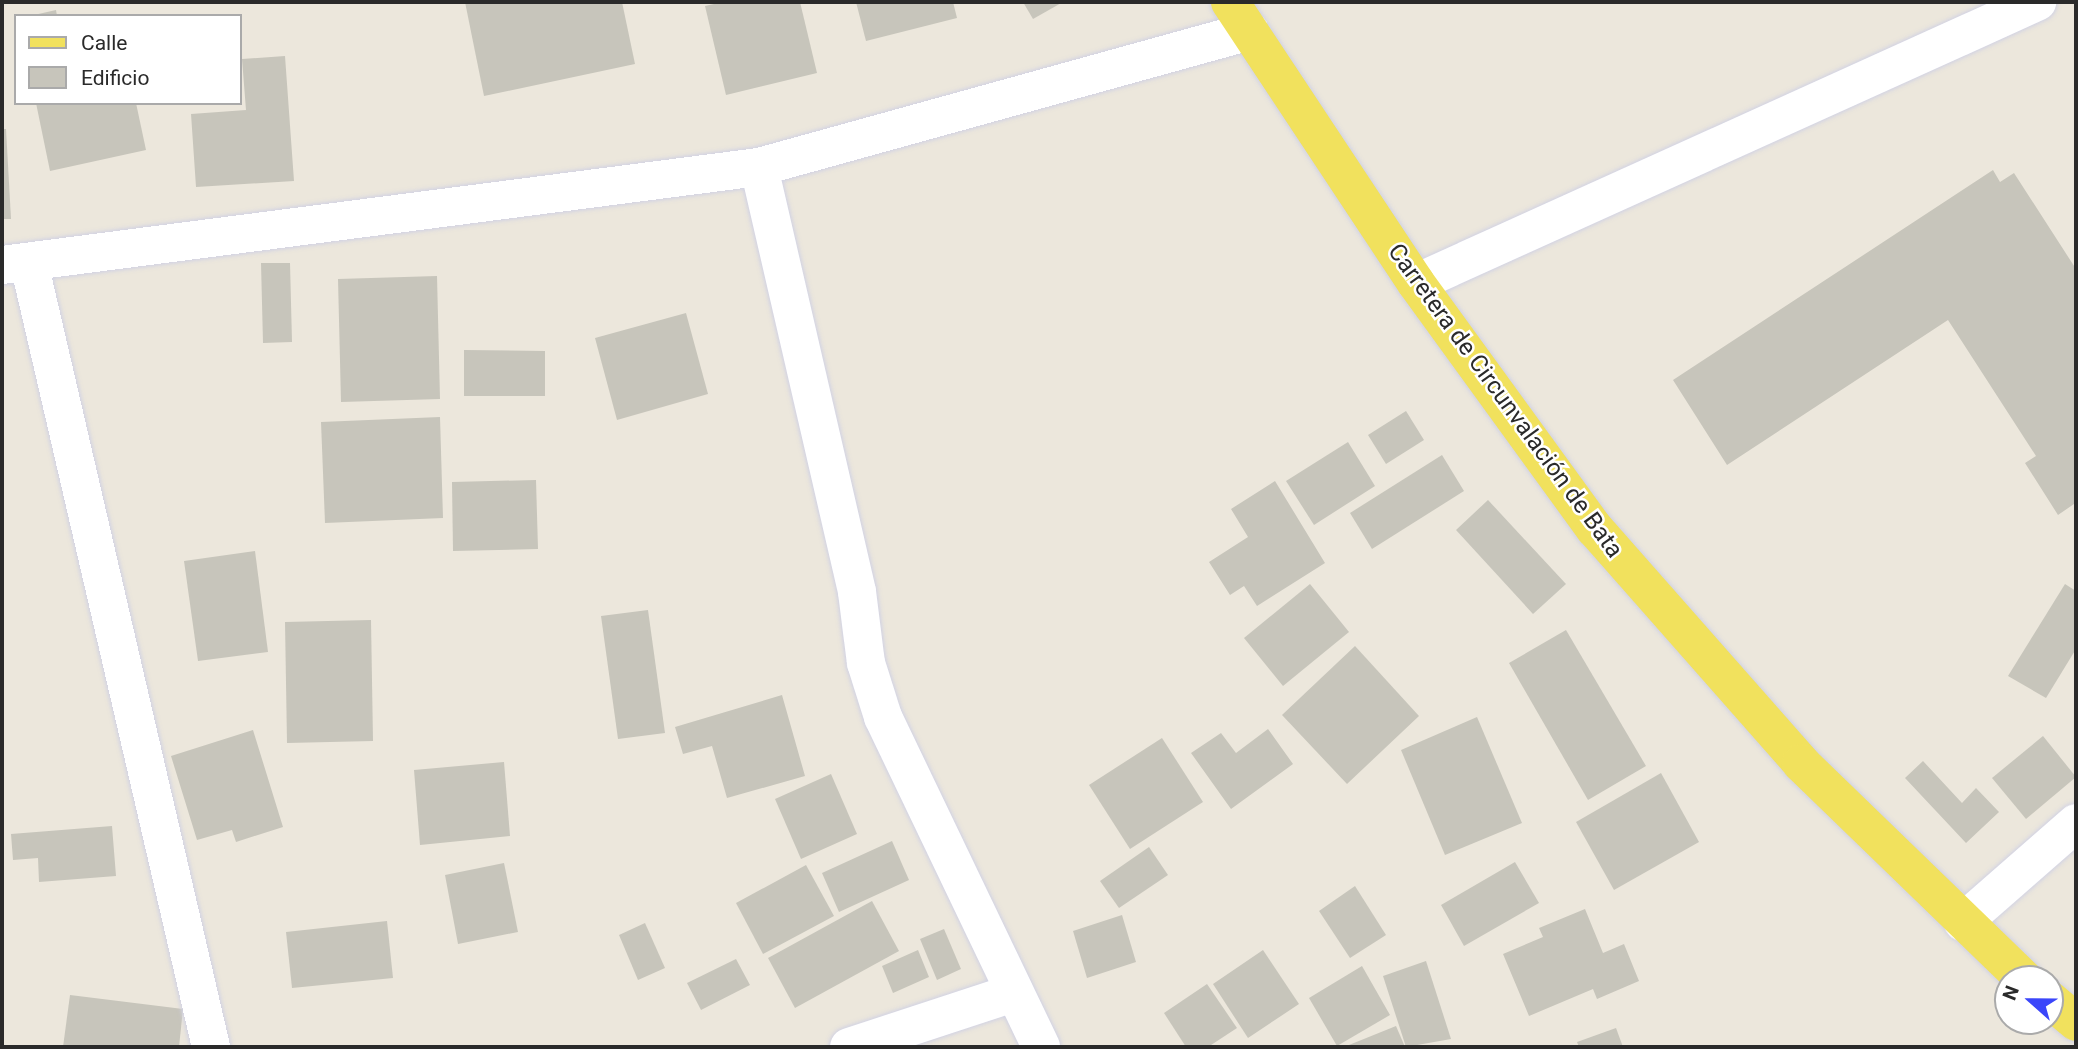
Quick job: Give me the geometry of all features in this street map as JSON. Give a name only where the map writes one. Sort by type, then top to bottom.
[{"type":"main road","name":"Carretera de Circunvalación de Bata","points":[[1240,17],[1416,283],[1595,529],[1801,763],[2009,965]]},
{"type":"street","points":[[1416,283],[2037,2]]},
{"type":"street","points":[[211,1047],[15,264],[759,167],[1240,17]]},
{"type":"street","points":[[759,167],[856,592],[866,663],[883,717],[918,796],[1041,1047]]},
{"type":"street","points":[[1963,922],[2076,823]]},
{"type":"street","points":[[849,1047],[1013,993]]},
{"type":"building","points":[[465,2],[622,2],[635,64],[484,96]]},
{"type":"building","points":[[723,2],[800,2],[817,73],[726,95],[705,6]]},
{"type":"building","points":[[856,2],[953,2],[957,18],[866,41]]},
{"type":"building","points":[[1023,2],[1063,2],[1033,19]]},
{"type":"building","points":[[56,10],[57,14],[38,14]]},
{"type":"building","points":[[285,56],[294,181],[196,187],[191,114],[246,110],[242,59]]},
{"type":"building","points":[[36,105],[136,105],[146,150],[50,171]]},
{"type":"building","points":[[2,129],[6,129],[11,219],[2,219]]},
{"type":"building","points":[[1993,170],[2000,182],[2014,173],[2076,269],[2076,508],[2074,504],[2058,515],[2025,463],[2036,456],[1948,320],[1727,465],[1673,380]]},
{"type":"building","points":[[261,263],[290,263],[292,342],[263,343]]},
{"type":"building","points":[[437,276],[440,399],[341,402],[338,279]]},
{"type":"building","points":[[686,313],[708,394],[617,420],[595,338]]},
{"type":"building","points":[[464,350],[545,351],[545,396],[464,396]]},
{"type":"building","points":[[1406,411],[1424,440],[1386,464],[1368,435]]},
{"type":"building","points":[[440,417],[443,518],[325,523],[321,422]]},
{"type":"building","points":[[1348,442],[1375,486],[1314,525],[1286,481]]},
{"type":"building","points":[[1442,455],[1464,491],[1372,549],[1350,513]]},
{"type":"building","points":[[536,480],[538,549],[453,551],[452,482]]},
{"type":"building","points":[[1275,481],[1325,563],[1257,606],[1244,586],[1230,595],[1209,562],[1248,537],[1231,509]]},
{"type":"building","points":[[1488,500],[1566,584],[1533,614],[1456,530]]},
{"type":"building","points":[[255,551],[268,652],[198,661],[184,561]]},
{"type":"building","points":[[1310,584],[1349,632],[1283,686],[1244,638]]},
{"type":"building","points":[[2065,584],[2076,591],[2076,649],[2046,698],[2008,676]]},
{"type":"building","points":[[648,610],[665,733],[618,739],[601,616]]},
{"type":"building","points":[[371,620],[373,741],[287,743],[285,622]]},
{"type":"building","points":[[1566,630],[1646,766],[1588,800],[1509,663]]},
{"type":"building","points":[[1355,646],[1419,716],[1347,784],[1282,715]]},
{"type":"building","points":[[782,695],[805,776],[727,798],[712,746],[683,754],[675,727]]},
{"type":"building","points":[[1477,717],[1522,823],[1445,855],[1401,750]]},
{"type":"building","points":[[1268,729],[1293,764],[1231,809],[1191,753],[1221,733],[1236,753]]},
{"type":"building","points":[[253,730],[283,827],[236,842],[232,830],[197,840],[171,756]]},
{"type":"building","points":[[2043,736],[2076,777],[2026,819],[1992,778]]},
{"type":"building","points":[[1162,738],[1203,802],[1130,849],[1089,785]]},
{"type":"building","points":[[1923,761],[1962,803],[1976,788],[1999,812],[1966,843],[1905,778]]},
{"type":"building","points":[[504,762],[510,836],[420,845],[414,770]]},
{"type":"building","points":[[1661,773],[1699,842],[1614,890],[1576,822]]},
{"type":"building","points":[[831,774],[857,834],[801,859],[775,799]]},
{"type":"building","points":[[112,826],[116,876],[39,882],[38,858],[13,860],[11,834]]},
{"type":"building","points":[[892,841],[909,880],[839,912],[822,873]]},
{"type":"building","points":[[1149,847],[1168,875],[1119,908],[1100,881]]},
{"type":"building","points":[[1515,862],[1539,903],[1464,946],[1441,905]]},
{"type":"building","points":[[504,863],[518,932],[458,944],[445,875]]},
{"type":"building","points":[[806,865],[834,916],[763,954],[736,903]]},
{"type":"building","points":[[1355,886],[1386,935],[1350,958],[1319,911]]},
{"type":"building","points":[[872,901],[899,951],[795,1008],[768,958]]},
{"type":"building","points":[[1585,909],[1603,953],[1624,944],[1639,981],[1597,999],[1593,989],[1529,1016],[1503,954],[1543,937],[1539,928]]},
{"type":"building","points":[[1122,915],[1136,962],[1087,978],[1073,931]]},
{"type":"building","points":[[387,921],[393,978],[292,988],[286,932]]},
{"type":"building","points":[[645,923],[665,968],[638,980],[619,935]]},
{"type":"building","points":[[944,929],[961,969],[937,980],[920,939]]},
{"type":"building","points":[[918,950],[929,977],[893,993],[882,966]]},
{"type":"building","points":[[1263,950],[1299,1004],[1248,1038],[1213,984]]},
{"type":"building","points":[[736,959],[750,985],[701,1010],[687,983]]},
{"type":"building","points":[[1426,961],[1451,1039],[1406,1047],[1383,976]]},
{"type":"building","points":[[1362,966],[1390,1015],[1337,1046],[1309,998]]},
{"type":"building","points":[[1207,984],[1237,1028],[1208,1047],[1186,1047],[1164,1013]]},
{"type":"building","points":[[70,995],[183,1009],[179,1047],[63,1047]]},
{"type":"building","points":[[1396,1026],[1405,1047],[1344,1047]]},
{"type":"building","points":[[1616,1028],[1623,1047],[1579,1047],[1577,1042]]}]
